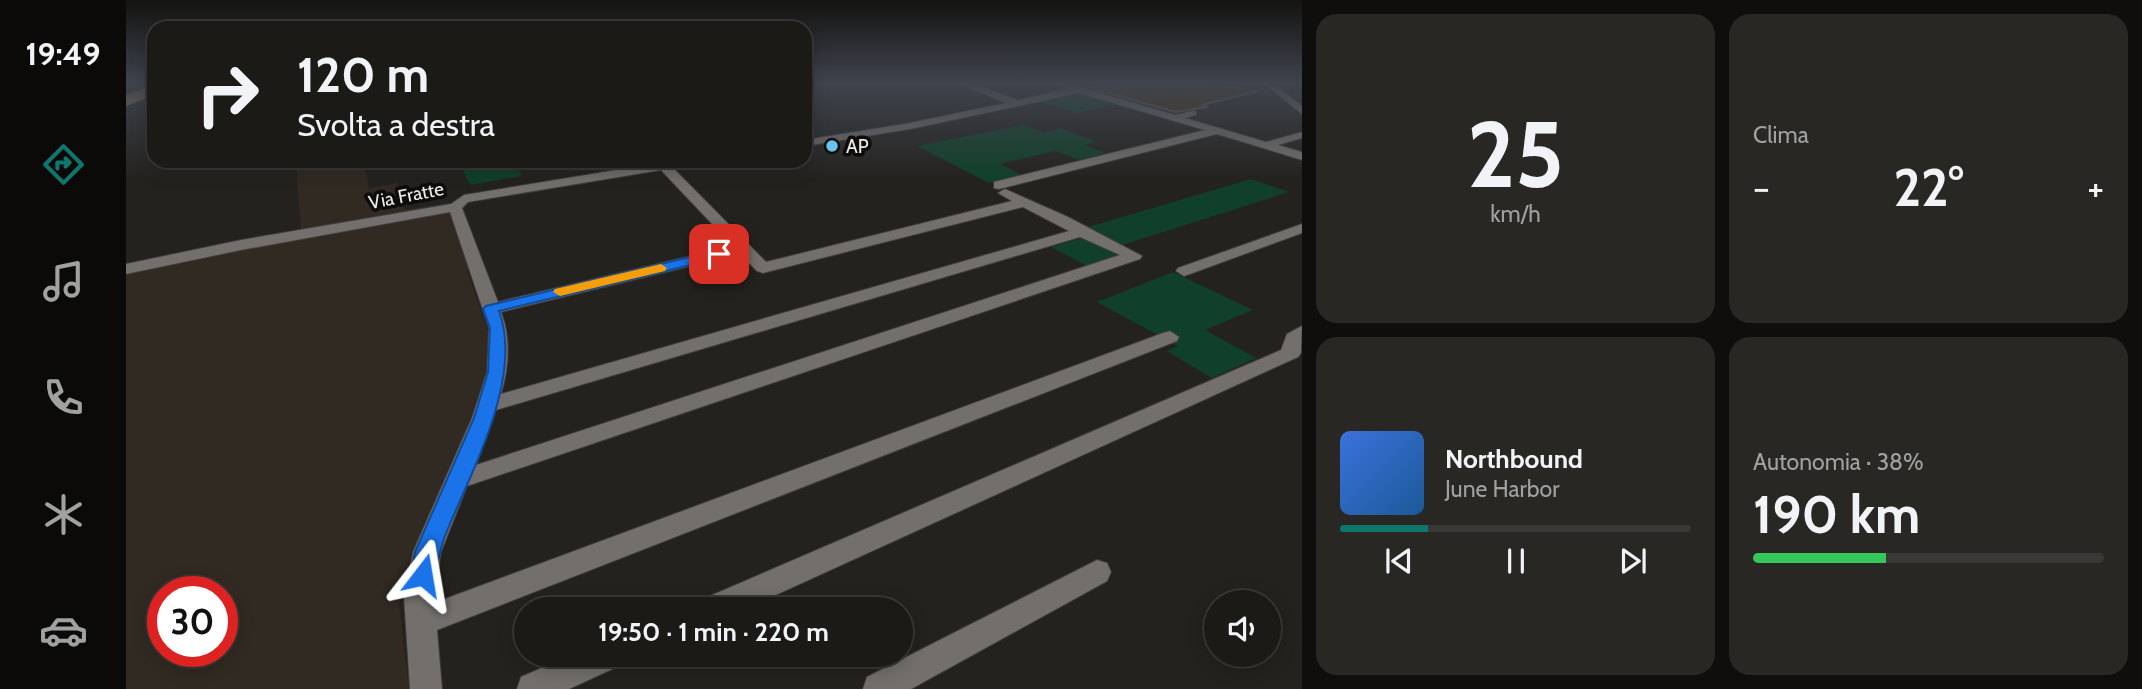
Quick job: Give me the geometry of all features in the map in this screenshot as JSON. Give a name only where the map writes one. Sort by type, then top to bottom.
[{"type":"street","points":[[812,141],[909,127],[966,115]]},
{"type":"street","points":[[1165,115],[1302,156]]},
{"type":"street","points":[[457,480],[1134,256],[1081,232],[1002,189],[1216,131]]},
{"type":"street","points":[[1265,146],[1302,135]]},
{"type":"street","name":"Via Fratte","points":[[126,269],[454,207],[464,199],[652,168]]},
{"type":"street","points":[[666,168],[763,268],[1026,202]]},
{"type":"street","points":[[426,689],[419,597],[427,552],[487,405],[497,372],[498,328],[454,207]]},
{"type":"street","points":[[1184,271],[1302,229]]},
{"type":"street","points":[[487,405],[1081,232]]},
{"type":"street","points":[[491,309],[744,248]]},
{"type":"street","points":[[740,597],[1291,353],[1291,342],[1302,332]]},
{"type":"street","points":[[421,622],[1170,337]]},
{"type":"street","points":[[879,689],[1097,572]]},
{"type":"street","points":[[533,689],[581,667]]},
{"type":"lane","points":[[1174,118],[1186,115]]},
{"type":"shaded area","points":[[296,168],[365,168],[369,188],[398,183],[405,210],[447,203],[463,208],[483,268],[467,271],[488,331],[487,374],[468,429],[415,553],[399,605],[409,689],[126,689],[126,265],[301,230]]},
{"type":"green space","points":[[1023,125],[1043,132],[1060,128],[1096,142],[1084,145],[1106,153],[1080,160],[1055,151],[1000,164],[1022,175],[989,183],[917,146]]},
{"type":"green space","points":[[462,168],[517,168],[522,176],[470,185]]},
{"type":"green space","points":[[1251,179],[1289,192],[1122,245],[1085,228]]},
{"type":"green space","points":[[1083,238],[1121,254],[1087,266],[1051,247]]},
{"type":"green space","points":[[1173,272],[1253,310],[1205,330],[1256,358],[1212,378],[1167,351],[1178,346],[1097,302]]},
{"type":"slow traffic","points":[[560,292],[661,268]]},
{"type":"place","name":"AP","points":[[832,146]]},
{"type":"route","points":[[423,575],[427,552],[483,418],[497,372],[498,328],[491,309],[719,254]]}]
